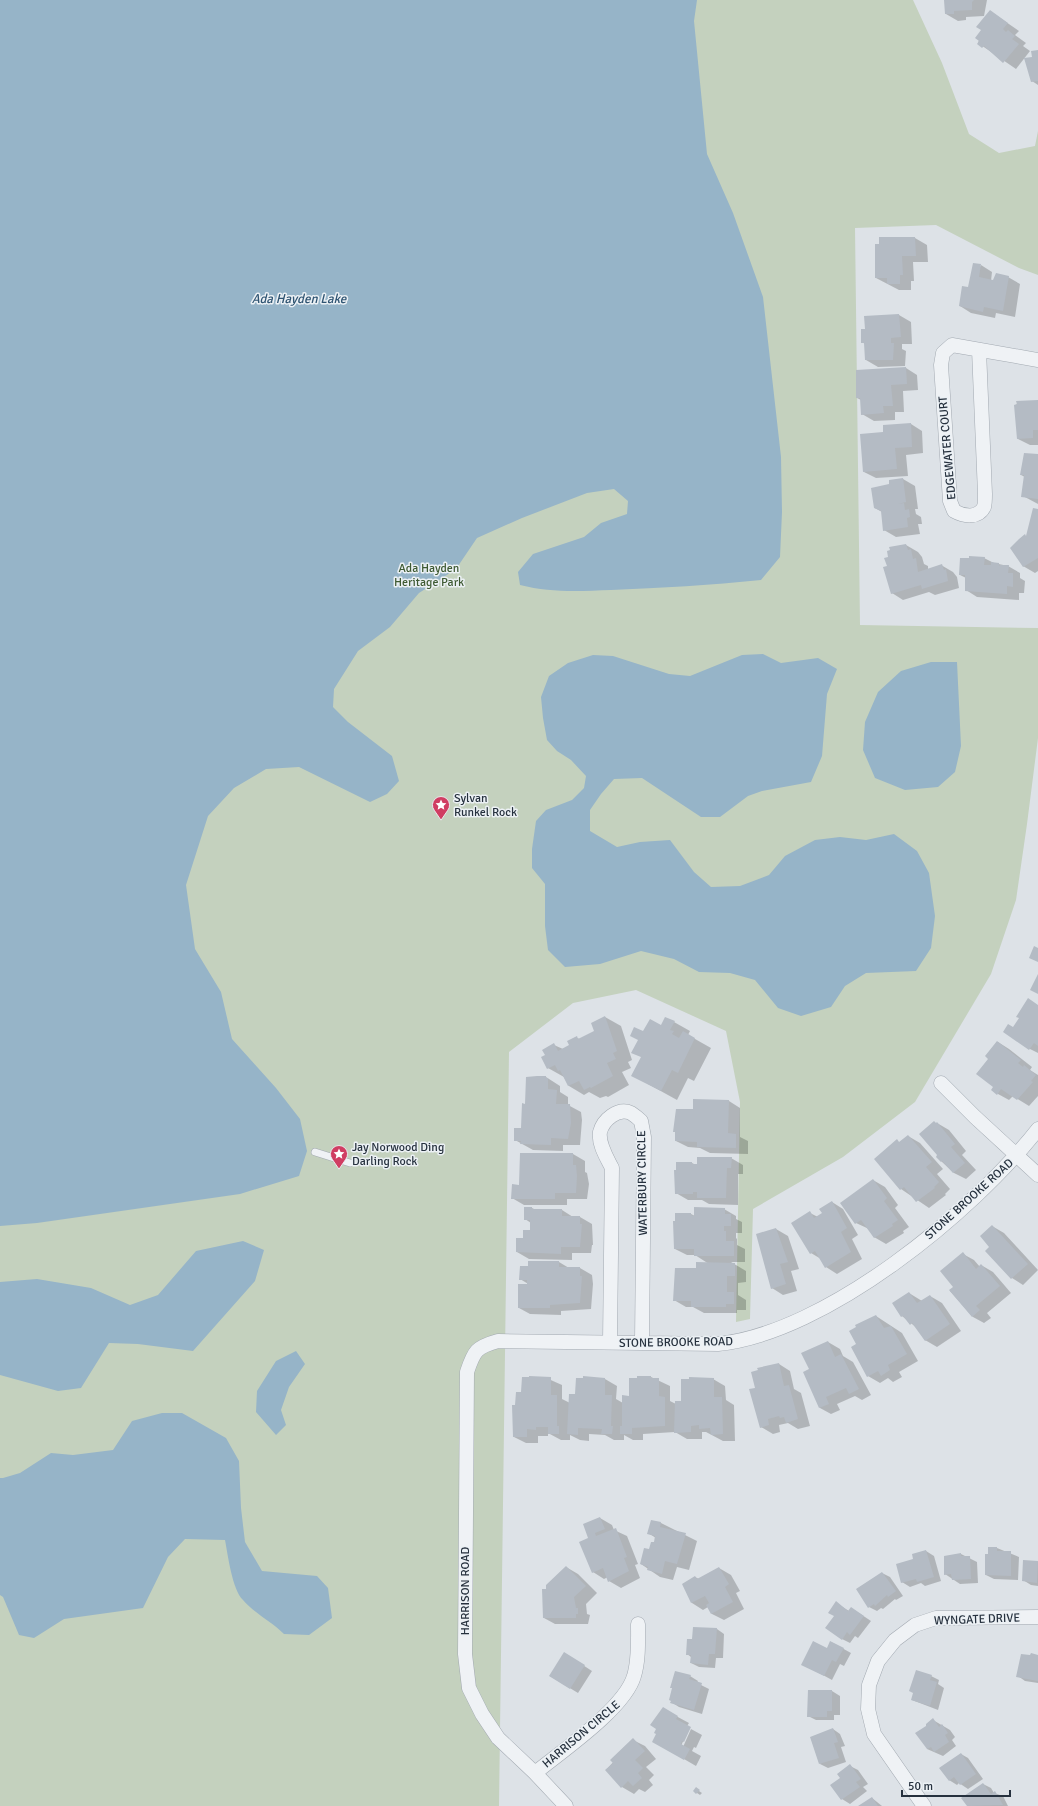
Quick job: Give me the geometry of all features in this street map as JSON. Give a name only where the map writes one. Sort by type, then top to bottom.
[{"type":"street","name":"EDGEWATER COURT","points":[[952,345],[979,350],[985,494],[984,507],[977,514],[964,516],[954,511],[950,501],[941,365],[942,353],[952,345]]},
{"type":"street","points":[[979,350],[1038,360]]},
{"type":"street","points":[[941,1083],[1038,1175]]},
{"type":"street","name":"WATERBURY CIRCLE","points":[[610,1342],[612,1168],[603,1150],[600,1133],[606,1120],[618,1112],[630,1112],[641,1121],[644,1137],[642,1343]]},
{"type":"street","name":"STONE BROOKE ROAD","points":[[482,1345],[498,1341],[642,1343],[733,1342],[756,1337],[777,1329],[829,1305],[881,1273],[925,1239],[970,1201],[1017,1156],[1038,1129]]},
{"type":"street","name":"HARRISON ROAD","points":[[482,1345],[472,1357],[467,1372],[465,1654],[469,1688],[482,1714],[498,1738],[535,1772],[566,1806]]},
{"type":"street","name":"WYNGATE DRIVE","points":[[924,1806],[874,1734],[868,1709],[869,1685],[878,1661],[895,1640],[915,1625],[936,1618],[1038,1617]]},
{"type":"street","name":"HARRISON CIRCLE","points":[[535,1772],[611,1711],[624,1696],[634,1676],[638,1624]]},
{"type":"lane","points":[[314,1152],[350,1163]]},
{"type":"green space","name":"Ada Hayden Heritage Park","points":[[0,0],[913,0],[942,63],[969,134],[999,153],[1035,146],[1038,131],[1038,275],[1019,268],[936,225],[855,228],[860,625],[1038,628],[1038,738],[1027,824],[1016,900],[991,974],[915,1102],[843,1157],[753,1209],[750,1319],[736,1322],[740,1102],[726,1031],[636,990],[573,1003],[509,1052],[499,1806],[0,1806]]},
{"type":"water","name":"Ada Hayden Lake","points":[[0,0],[697,0],[694,21],[707,154],[733,213],[763,297],[781,457],[782,512],[780,557],[761,580],[648,588],[577,591],[532,588],[520,585],[518,572],[533,554],[584,537],[601,523],[627,514],[628,501],[614,489],[587,493],[522,518],[477,538],[456,569],[419,593],[390,627],[358,651],[334,689],[333,707],[348,722],[392,756],[399,781],[387,794],[370,802],[299,767],[266,769],[234,788],[208,816],[186,885],[195,949],[221,992],[232,1039],[276,1088],[300,1119],[307,1151],[299,1176],[240,1194],[37,1223],[0,1226]]},
{"type":"water","points":[[763,654],[781,663],[818,658],[837,669],[827,694],[822,756],[811,782],[762,791],[748,796],[720,817],[701,817],[642,778],[614,779],[590,810],[590,831],[617,847],[640,842],[670,840],[694,872],[711,887],[740,886],[769,875],[785,856],[815,840],[840,837],[866,840],[894,834],[917,851],[929,873],[935,916],[931,948],[916,971],[866,973],[845,986],[831,1007],[801,1016],[778,1008],[755,980],[730,973],[699,972],[674,959],[641,951],[600,964],[565,967],[548,950],[545,926],[545,884],[532,868],[532,849],[536,821],[546,810],[572,800],[584,788],[586,776],[571,760],[557,751],[547,740],[541,697],[549,676],[568,663],[593,655],[613,656],[669,674],[690,676],[742,655]]},
{"type":"water","points":[[931,662],[957,662],[961,746],[955,772],[938,787],[905,790],[875,778],[863,750],[865,722],[878,692],[901,671]]},
{"type":"water","points":[[243,1241],[264,1250],[255,1281],[193,1351],[138,1344],[109,1343],[81,1388],[58,1391],[0,1375],[0,1282],[37,1279],[91,1288],[130,1305],[158,1295],[196,1251]]},
{"type":"water","points":[[296,1351],[305,1364],[289,1387],[281,1410],[286,1425],[276,1435],[256,1412],[257,1391],[276,1361]]},
{"type":"water","points":[[162,1413],[182,1413],[226,1438],[239,1461],[241,1508],[245,1542],[262,1571],[317,1576],[328,1588],[332,1618],[309,1635],[284,1634],[252,1609],[239,1595],[233,1580],[225,1540],[185,1539],[168,1557],[143,1608],[64,1619],[34,1638],[19,1635],[3,1597],[0,1595],[0,1478],[20,1473],[51,1453],[73,1455],[113,1450],[132,1421]]},
{"type":"building","points":[[944,0],[974,0],[972,2],[972,10],[954,11],[954,14],[945,14]]},
{"type":"building","points":[[990,10],[1008,23],[1003,29],[1006,32],[1008,30],[1015,36],[1012,39],[1019,44],[1003,63],[984,46],[982,48],[977,44],[979,41],[975,38],[981,30],[976,27]]},
{"type":"building","points":[[1038,50],[1038,81],[1031,82],[1024,58],[1032,57],[1031,51]]},
{"type":"building","points":[[879,237],[915,237],[916,256],[902,256],[903,275],[900,275],[900,284],[887,284],[887,278],[875,278],[875,244],[879,244]]},
{"type":"building","points":[[973,263],[981,264],[979,277],[993,280],[996,273],[1009,276],[1003,311],[984,307],[983,312],[959,306],[962,286],[968,287]]},
{"type":"building","points":[[899,314],[901,337],[891,338],[891,343],[894,343],[893,360],[865,360],[864,343],[861,343],[861,329],[865,329],[864,316]]},
{"type":"building","points":[[906,367],[907,384],[891,385],[893,406],[883,406],[884,413],[861,415],[860,398],[856,398],[856,370]]},
{"type":"building","points":[[1038,400],[1038,430],[1033,430],[1033,438],[1017,439],[1014,405],[1017,404],[1016,401]]},
{"type":"building","points":[[911,423],[912,447],[895,448],[897,469],[863,472],[860,434],[883,432],[883,425]]},
{"type":"building","points":[[1024,453],[1038,454],[1038,499],[1021,497],[1024,475],[1020,475]]},
{"type":"building","points":[[903,478],[906,502],[898,504],[904,503],[905,510],[909,509],[910,517],[907,518],[908,527],[883,531],[881,511],[874,508],[871,488],[889,484],[889,480]]},
{"type":"building","points":[[1033,508],[1038,509],[1038,558],[1023,567],[1010,548],[1025,534],[1026,536]]},
{"type":"building","points":[[906,544],[908,550],[911,549],[913,559],[916,558],[918,572],[942,564],[944,570],[946,569],[948,581],[922,589],[921,585],[891,594],[883,567],[887,566],[884,558],[888,557],[887,551],[890,550],[889,547]]},
{"type":"building","points":[[969,556],[985,557],[984,565],[991,565],[991,562],[999,563],[999,566],[1009,565],[1008,573],[1013,573],[1013,587],[1007,586],[1007,594],[965,591],[965,575],[959,575],[960,558],[969,558]]},
{"type":"building","points":[[1034,946],[1038,948],[1038,962],[1029,958]]},
{"type":"building","points":[[1038,974],[1038,994],[1030,990]]},
{"type":"building","points":[[1028,998],[1038,1005],[1038,1046],[1034,1043],[1029,1050],[1003,1032],[1008,1024],[1013,1027],[1019,1018],[1016,1017]]},
{"type":"building","points":[[605,1016],[617,1051],[613,1053],[616,1059],[607,1063],[613,1076],[591,1088],[590,1087],[584,1090],[579,1081],[568,1086],[560,1070],[558,1071],[555,1065],[547,1069],[541,1057],[545,1055],[542,1050],[554,1043],[558,1051],[569,1045],[567,1041],[577,1036],[578,1039],[594,1031],[591,1023]]},
{"type":"building","points":[[665,1017],[675,1021],[670,1030],[674,1031],[672,1034],[679,1038],[683,1031],[695,1038],[678,1073],[672,1070],[661,1091],[631,1076],[641,1057],[631,1053],[638,1040],[630,1036],[634,1027],[643,1031],[650,1019],[661,1025]]},
{"type":"building","points":[[997,1041],[1021,1060],[1018,1063],[1023,1067],[1024,1065],[1036,1075],[1031,1081],[1033,1082],[1017,1100],[1001,1089],[997,1095],[991,1090],[993,1087],[976,1074],[988,1059],[985,1056]]},
{"type":"building","points":[[546,1076],[546,1078],[548,1078],[548,1089],[557,1090],[556,1104],[570,1104],[571,1123],[568,1139],[551,1138],[551,1145],[520,1144],[521,1141],[514,1141],[514,1128],[521,1128],[522,1103],[525,1104],[526,1077]]},
{"type":"building","points":[[693,1099],[729,1100],[728,1133],[736,1134],[736,1148],[697,1147],[697,1142],[675,1141],[675,1132],[673,1132],[676,1109],[693,1109]]},
{"type":"building","points":[[934,1121],[936,1123],[937,1122],[955,1144],[951,1147],[965,1163],[953,1173],[936,1157],[937,1155],[919,1134]]},
{"type":"building","points":[[908,1135],[932,1162],[926,1167],[939,1182],[934,1187],[935,1188],[916,1202],[904,1187],[900,1190],[874,1159],[897,1139],[899,1142]]},
{"type":"building","points":[[520,1153],[573,1153],[573,1165],[576,1165],[577,1176],[576,1193],[555,1193],[555,1199],[511,1199],[512,1184],[519,1185]]},
{"type":"building","points":[[697,1157],[732,1157],[731,1168],[727,1168],[726,1198],[697,1198],[697,1192],[693,1192],[693,1194],[675,1194],[674,1170],[676,1170],[676,1162],[692,1162],[692,1164],[697,1164]]},
{"type":"building","points":[[873,1179],[887,1198],[884,1201],[898,1220],[892,1224],[893,1226],[874,1238],[861,1220],[855,1224],[840,1203]]},
{"type":"building","points":[[832,1201],[847,1228],[841,1232],[851,1252],[825,1268],[815,1251],[810,1254],[791,1223],[810,1211],[814,1218],[822,1213],[819,1209]]},
{"type":"building","points":[[524,1207],[532,1207],[532,1209],[562,1209],[562,1216],[580,1216],[580,1224],[582,1224],[580,1247],[561,1247],[561,1254],[516,1252],[516,1238],[523,1238],[523,1230],[530,1230],[530,1220],[524,1220]]},
{"type":"building","points":[[694,1207],[725,1208],[725,1214],[731,1214],[731,1226],[724,1226],[724,1231],[726,1231],[726,1241],[734,1241],[734,1256],[694,1256],[694,1249],[674,1249],[673,1221],[675,1221],[675,1213],[691,1213],[691,1215],[694,1216]]},
{"type":"building","points":[[992,1225],[1028,1264],[1011,1279],[985,1251],[989,1247],[980,1236]]},
{"type":"building","points":[[776,1228],[788,1262],[780,1264],[786,1284],[771,1289],[756,1234]]},
{"type":"building","points":[[963,1252],[976,1269],[981,1264],[1000,1286],[976,1306],[980,1310],[972,1317],[949,1290],[953,1287],[940,1271]]},
{"type":"building","points":[[528,1261],[559,1261],[559,1267],[580,1267],[580,1276],[582,1276],[580,1303],[550,1305],[550,1308],[518,1308],[518,1284],[527,1284],[527,1280],[519,1280],[520,1266],[528,1266]]},
{"type":"building","points":[[696,1262],[735,1263],[735,1276],[727,1276],[727,1292],[734,1292],[734,1304],[726,1304],[726,1307],[691,1307],[691,1301],[673,1301],[675,1268],[696,1268]]},
{"type":"building","points":[[909,1292],[917,1303],[930,1295],[950,1324],[925,1341],[912,1323],[910,1325],[903,1316],[901,1317],[892,1303]]},
{"type":"building","points":[[876,1315],[884,1328],[891,1326],[907,1354],[888,1365],[890,1370],[881,1376],[878,1371],[867,1377],[851,1347],[856,1344],[849,1331],[856,1327],[855,1325]]},
{"type":"building","points":[[828,1341],[835,1357],[841,1354],[859,1389],[849,1394],[846,1388],[826,1397],[829,1404],[819,1408],[803,1372],[809,1369],[801,1353]]},
{"type":"building","points":[[779,1363],[784,1386],[789,1385],[798,1419],[786,1423],[784,1417],[780,1418],[779,1416],[768,1419],[769,1425],[760,1428],[749,1389],[755,1388],[751,1372],[758,1370],[757,1368]]},
{"type":"building","points":[[583,1376],[605,1378],[605,1395],[612,1395],[612,1434],[601,1434],[602,1429],[578,1428],[578,1435],[567,1434],[569,1394],[575,1394],[576,1378],[583,1378]]},
{"type":"building","points":[[637,1376],[651,1376],[651,1378],[659,1378],[659,1396],[665,1397],[665,1426],[632,1428],[632,1434],[620,1434],[620,1426],[622,1426],[622,1395],[629,1396],[629,1378],[637,1378]]},
{"type":"building","points":[[522,1377],[551,1377],[551,1395],[557,1395],[557,1426],[559,1426],[559,1434],[548,1434],[548,1427],[536,1427],[536,1430],[527,1429],[527,1437],[513,1437],[512,1405],[515,1405],[516,1392],[521,1392]]},
{"type":"building","points":[[689,1377],[714,1378],[714,1397],[722,1397],[723,1434],[711,1435],[710,1428],[699,1429],[699,1425],[691,1426],[691,1432],[674,1433],[675,1401],[681,1401],[681,1379],[689,1379]]},
{"type":"building","points":[[600,1517],[605,1529],[595,1533],[596,1536],[616,1528],[627,1557],[624,1558],[629,1571],[608,1582],[603,1568],[592,1573],[579,1542],[588,1538],[583,1524]]},
{"type":"building","points":[[651,1520],[661,1522],[660,1527],[686,1533],[677,1564],[665,1561],[662,1574],[647,1570],[648,1567],[640,1564],[644,1548],[649,1549],[651,1542],[654,1542],[655,1536],[647,1534]]},
{"type":"building","points":[[988,1547],[997,1547],[997,1551],[1011,1551],[1011,1576],[985,1575],[985,1554],[988,1554]]},
{"type":"building","points":[[926,1550],[934,1577],[917,1582],[916,1579],[901,1583],[896,1564],[913,1559],[912,1554]]},
{"type":"building","points":[[961,1553],[961,1556],[970,1556],[971,1579],[952,1580],[951,1574],[944,1575],[944,1556]]},
{"type":"building","points":[[1023,1560],[1038,1561],[1037,1583],[1022,1581]]},
{"type":"building","points":[[566,1566],[586,1586],[574,1597],[576,1608],[578,1608],[578,1614],[576,1614],[576,1618],[543,1618],[542,1589],[546,1589],[546,1585]]},
{"type":"building","points":[[719,1567],[729,1584],[725,1587],[733,1602],[711,1614],[706,1605],[709,1603],[705,1596],[691,1603],[682,1584],[695,1576],[697,1579]]},
{"type":"building","points":[[882,1572],[896,1591],[888,1597],[887,1595],[875,1606],[874,1604],[868,1608],[856,1589]]},
{"type":"building","points":[[836,1601],[848,1611],[851,1607],[864,1616],[850,1635],[847,1632],[842,1640],[825,1628],[834,1616],[828,1613]]},
{"type":"building","points":[[693,1627],[717,1628],[715,1654],[709,1654],[708,1665],[690,1663],[691,1655],[686,1655],[687,1639],[692,1639]]},
{"type":"building","points":[[813,1641],[827,1648],[830,1641],[844,1648],[836,1662],[832,1660],[824,1676],[801,1665]]},
{"type":"building","points":[[564,1652],[585,1665],[570,1689],[549,1676]]},
{"type":"building","points":[[1031,1653],[1038,1655],[1038,1681],[1016,1677],[1021,1654],[1030,1655]]},
{"type":"building","points":[[916,1670],[932,1675],[930,1680],[937,1682],[930,1706],[911,1700],[913,1693],[909,1691]]},
{"type":"building","points":[[675,1671],[691,1675],[689,1679],[702,1683],[694,1710],[670,1703],[671,1701],[669,1700],[672,1688],[670,1688]]},
{"type":"building","points":[[808,1690],[832,1690],[832,1711],[827,1711],[827,1717],[807,1717]]},
{"type":"building","points":[[663,1707],[678,1716],[676,1719],[691,1727],[684,1742],[682,1741],[681,1744],[690,1749],[684,1760],[652,1742],[656,1734],[654,1733],[656,1729],[650,1725]]},
{"type":"building","points":[[933,1718],[939,1727],[942,1724],[948,1733],[945,1735],[949,1742],[934,1752],[931,1747],[927,1749],[915,1733],[926,1726],[926,1724]]},
{"type":"building","points":[[833,1728],[838,1742],[834,1743],[839,1758],[819,1764],[810,1737]]},
{"type":"building","points":[[633,1738],[645,1751],[635,1760],[643,1768],[638,1773],[642,1778],[633,1786],[628,1781],[621,1788],[605,1770],[613,1763],[610,1760]]},
{"type":"building","points":[[961,1753],[976,1774],[960,1785],[954,1777],[949,1781],[939,1768]]},
{"type":"building","points":[[850,1764],[861,1779],[856,1782],[860,1787],[841,1800],[830,1785],[840,1778],[837,1774]]},
{"type":"building","points":[[983,1783],[991,1794],[995,1791],[1003,1805],[967,1806],[961,1798]]},
{"type":"building","points":[[696,1787],[700,1790],[696,1794],[693,1791]]},
{"type":"building","points":[[872,1797],[878,1806],[858,1806]]},
{"type":"place","name":"Sylvan Runkel Rock","points":[[441,820]]},
{"type":"place","name":"Jay Norwood Ding Darling Rock","points":[[339,1169]]}]
